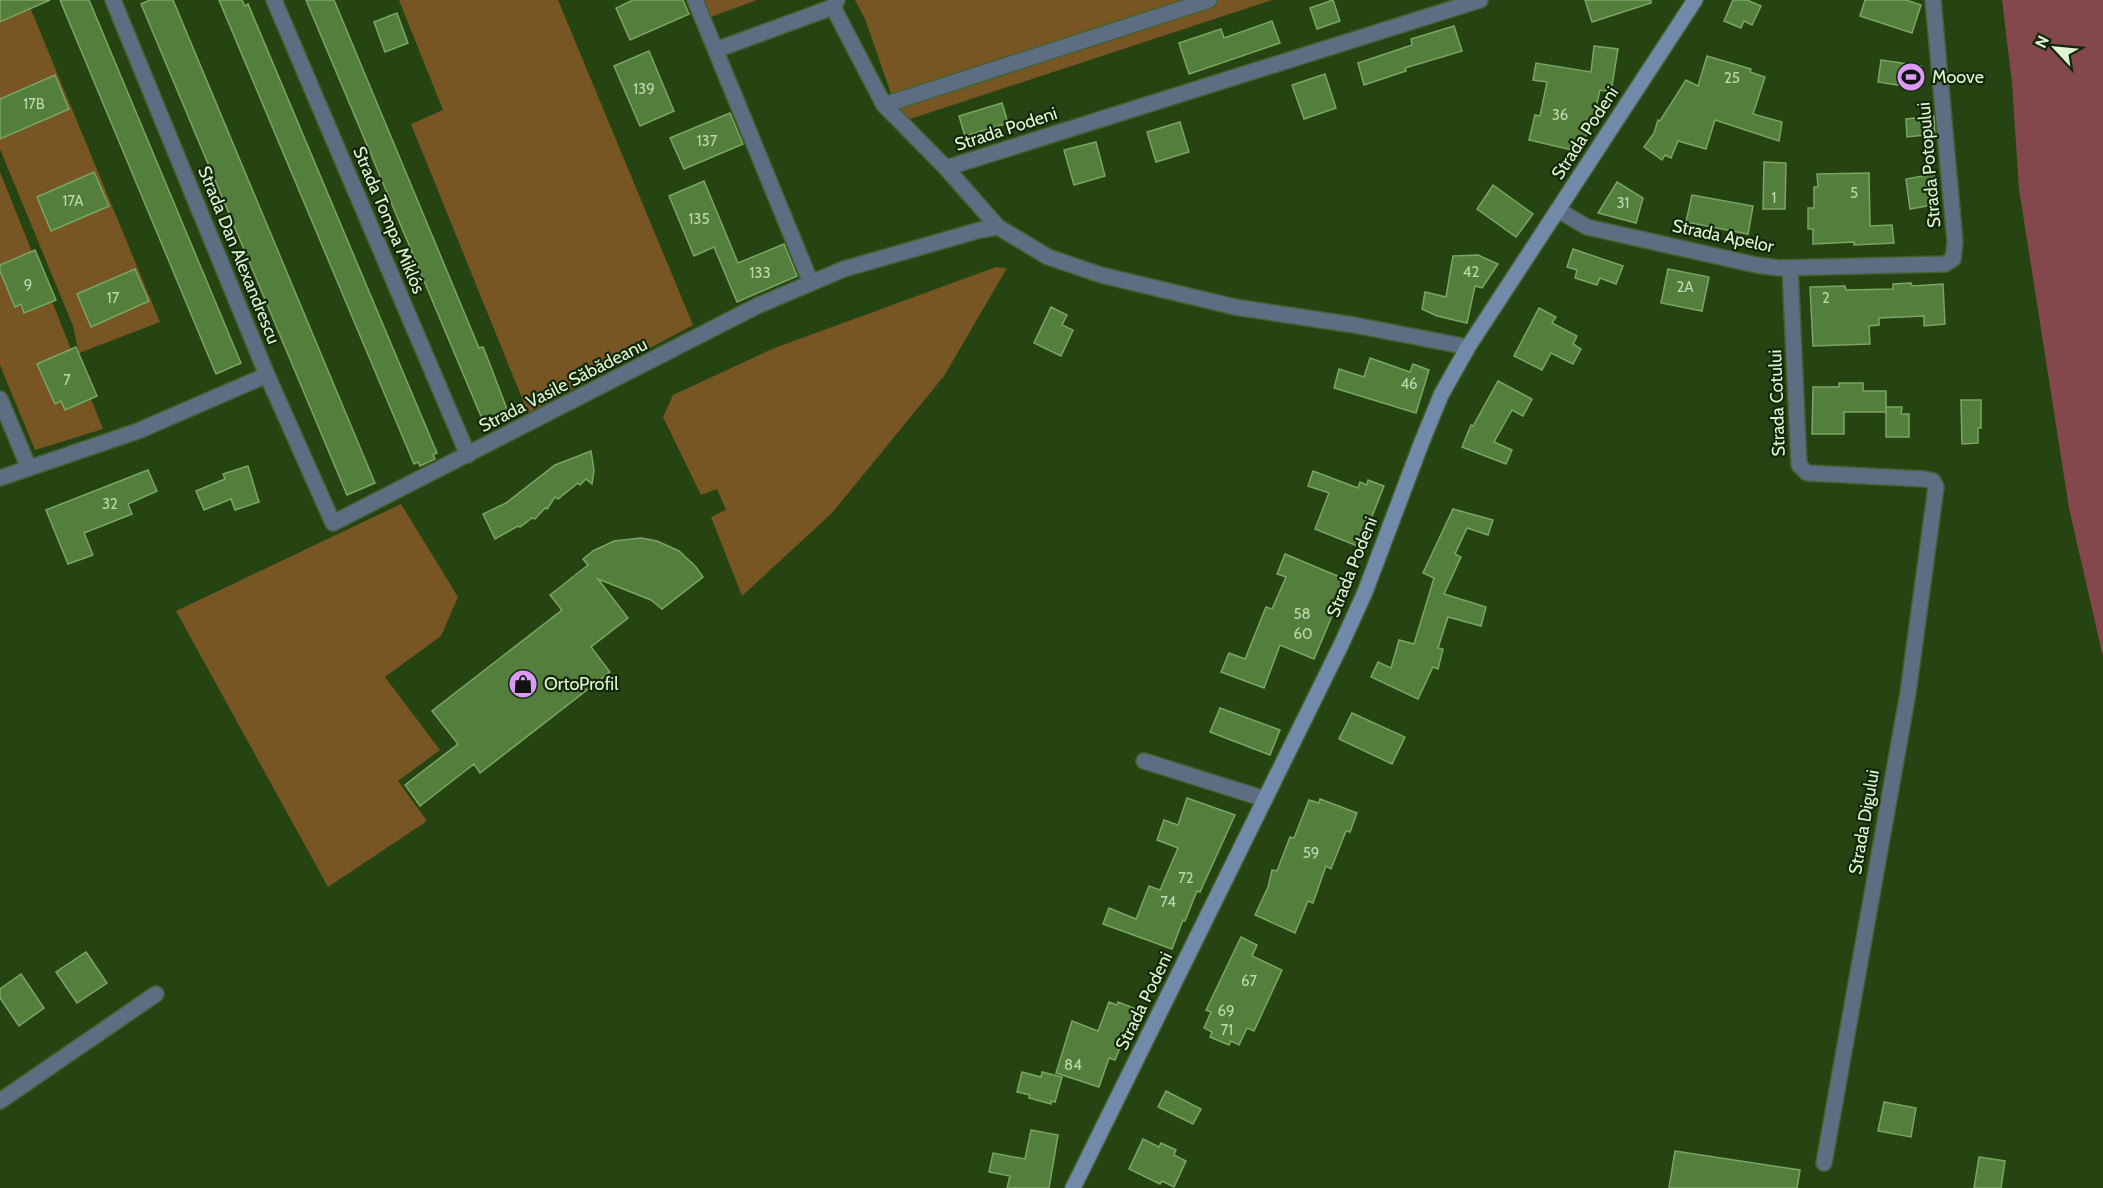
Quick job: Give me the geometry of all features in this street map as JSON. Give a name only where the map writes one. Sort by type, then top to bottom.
[{"type":"main road","name":"Strada Podeni","points":[[1073,1188],[1365,592],[1420,444],[1441,395],[1468,347],[1695,0]]},
{"type":"street","name":"Strada Dan Alexandrescu","points":[[113,0],[267,375],[333,523]]},
{"type":"street","name":"Strada Tompa Miklós","points":[[274,0],[468,455]]},
{"type":"street","points":[[695,0],[811,283]]},
{"type":"street","points":[[884,105],[1209,0]]},
{"type":"street","name":"Strada Podeni","points":[[1468,347],[1354,325],[1236,307],[1101,275],[1048,256],[998,226],[946,168],[1480,0]]},
{"type":"street","name":"Strada Potopului","points":[[1933,0],[1955,242],[1954,255]]},
{"type":"street","points":[[716,50],[835,4],[884,105],[946,168]]},
{"type":"street","name":"Strada Apelor","points":[[1558,210],[1587,227],[1756,264],[1790,268],[1945,264],[1953,259],[1954,255]]},
{"type":"street","name":"Strada Vasile Săbădeanu","points":[[333,523],[757,306],[844,269],[998,226]]},
{"type":"street","name":"Strada Cotului","points":[[1790,268],[1799,465],[1807,473],[1925,479],[1932,481],[1936,487]]},
{"type":"street","points":[[0,478],[166,420],[267,375]]},
{"type":"street","points":[[0,399],[29,468]]},
{"type":"street","name":"Strada Digului","points":[[1824,1163],[1908,693],[1936,487]]},
{"type":"street","points":[[1144,761],[1265,799]]},
{"type":"street","points":[[0,1101],[156,994]]},
{"type":"shaded area","points":[[0,0],[27,0],[160,322],[79,353],[73,326],[0,149]]},
{"type":"shaded area","points":[[399,0],[558,0],[693,325],[528,413],[411,124],[443,110]]},
{"type":"shaded area","points":[[700,0],[757,0],[708,18]]},
{"type":"shaded area","points":[[855,0],[1272,0],[901,122],[865,19]]},
{"type":"shaded area","points":[[2002,0],[2103,0],[2103,657],[2069,508],[2019,189],[2012,83]]},
{"type":"shaded area","points":[[0,172],[103,429],[35,450],[0,365]]},
{"type":"shaded area","points":[[996,267],[1007,268],[944,376],[832,513],[742,596],[711,517],[726,510],[717,489],[701,495],[663,417],[673,395],[772,349]]},
{"type":"shaded area","points":[[401,504],[458,597],[441,636],[385,677],[440,750],[398,781],[427,821],[328,887],[176,611]]},
{"type":"building","points":[[0,0],[50,0],[0,22]]},
{"type":"building","points":[[60,0],[89,0],[241,363],[216,374]]},
{"type":"building","points":[[150,0],[173,0],[375,483],[347,495],[141,4]]},
{"type":"building","points":[[219,0],[242,0],[245,6],[248,4],[437,453],[433,455],[435,459],[420,466],[418,462],[414,464]]},
{"type":"building","points":[[306,0],[334,0],[479,348],[483,347],[508,412],[502,414],[504,418],[488,424],[486,420],[483,421]]},
{"type":"building","points":[[633,0],[683,0],[689,14],[630,40],[616,8]]},
{"type":"building","points":[[1333,0],[1340,21],[1317,29],[1310,8]]},
{"type":"building","points":[[1585,0],[1651,0],[1651,3],[1592,22]]},
{"type":"building","points":[[1733,0],[1747,0],[1761,6],[1752,25],[1744,21],[1741,28],[1724,21]]},
{"type":"building","points":[[1865,0],[1906,0],[1921,5],[1912,33],[1860,16]]},
{"type":"building","points":[[397,13],[408,43],[385,52],[374,22]]},
{"type":"building","points":[[1272,21],[1280,43],[1189,74],[1179,43],[1221,29],[1224,38]]},
{"type":"building","points":[[1454,26],[1462,51],[1405,68],[1406,71],[1364,85],[1358,63],[1412,45],[1411,39]]},
{"type":"building","points":[[1594,46],[1618,49],[1611,92],[1600,90],[1591,128],[1576,151],[1529,140],[1535,115],[1540,116],[1547,82],[1533,80],[1536,63],[1591,72]]},
{"type":"building","points":[[649,51],[674,111],[640,126],[614,66]]},
{"type":"building","points":[[1707,56],[1751,69],[1750,72],[1765,77],[1753,114],[1782,122],[1779,141],[1715,120],[1706,149],[1678,141],[1671,158],[1665,155],[1662,160],[1644,147],[1654,133],[1658,120],[1660,121],[1686,80],[1698,86]]},
{"type":"building","points":[[1881,60],[1921,66],[1918,85],[1910,84],[1909,87],[1878,82]]},
{"type":"building","points":[[1325,74],[1336,108],[1304,119],[1292,85]]},
{"type":"building","points":[[55,75],[69,109],[0,139],[0,99]]},
{"type":"building","points":[[1002,103],[1008,123],[965,136],[959,116]]},
{"type":"building","points":[[730,113],[743,144],[684,169],[670,138]]},
{"type":"building","points":[[1934,116],[1935,134],[1907,137],[1906,119]]},
{"type":"building","points":[[1180,122],[1189,152],[1156,162],[1147,132]]},
{"type":"building","points":[[1096,142],[1105,176],[1074,185],[1064,150]]},
{"type":"building","points":[[1764,162],[1786,163],[1785,209],[1763,209]]},
{"type":"building","points":[[94,172],[109,206],[51,231],[37,197]]},
{"type":"building","points":[[1869,173],[1870,226],[1892,225],[1894,243],[1813,244],[1813,229],[1808,229],[1808,208],[1814,208],[1814,187],[1818,187],[1817,174]]},
{"type":"building","points":[[1934,174],[1938,204],[1910,209],[1906,179]]},
{"type":"building","points":[[704,181],[738,263],[784,244],[797,276],[737,302],[714,247],[694,256],[669,196]]},
{"type":"building","points":[[1617,182],[1643,198],[1636,223],[1598,213]]},
{"type":"building","points":[[1493,185],[1533,214],[1516,237],[1477,209]]},
{"type":"building","points":[[1692,195],[1753,206],[1748,234],[1686,222]]},
{"type":"building","points":[[1573,249],[1623,266],[1616,284],[1600,278],[1597,285],[1575,278],[1577,270],[1567,267]]},
{"type":"building","points":[[35,250],[56,300],[24,313],[21,304],[15,307],[0,271],[0,265]]},
{"type":"building","points":[[1478,255],[1498,264],[1482,288],[1475,286],[1467,323],[1437,316],[1422,309],[1425,292],[1446,297],[1453,256]]},
{"type":"building","points":[[135,269],[149,301],[91,327],[77,294]]},
{"type":"building","points":[[1668,269],[1709,277],[1702,311],[1661,303]]},
{"type":"building","points":[[1911,283],[1912,286],[1943,284],[1945,324],[1924,326],[1924,316],[1879,318],[1879,325],[1869,326],[1870,344],[1813,346],[1810,287],[1845,286],[1846,290],[1893,289],[1893,284]]},
{"type":"building","points":[[1051,307],[1067,315],[1062,325],[1073,330],[1061,356],[1034,343]]},
{"type":"building","points":[[1539,308],[1556,317],[1552,323],[1577,336],[1573,344],[1581,349],[1573,364],[1551,353],[1542,370],[1514,356]]},
{"type":"building","points":[[76,347],[97,396],[65,410],[61,401],[55,404],[37,364]]},
{"type":"building","points":[[1370,358],[1410,372],[1413,364],[1429,370],[1416,413],[1334,388],[1339,369],[1364,377]]},
{"type":"building","points":[[1498,381],[1532,399],[1523,416],[1512,410],[1494,442],[1512,450],[1506,464],[1462,447],[1471,425],[1473,426]]},
{"type":"building","points":[[1839,383],[1863,383],[1863,391],[1886,391],[1886,412],[1844,412],[1844,434],[1812,434],[1813,387],[1839,387]]},
{"type":"building","points":[[1961,400],[1981,400],[1981,428],[1978,428],[1978,443],[1962,444]]},
{"type":"building","points":[[1886,407],[1902,407],[1901,414],[1909,414],[1909,437],[1886,437]]},
{"type":"building","points":[[591,451],[594,470],[592,484],[586,479],[580,485],[578,483],[558,499],[555,497],[547,509],[545,508],[535,519],[532,518],[520,527],[495,539],[483,514],[506,503],[555,465]]},
{"type":"building","points":[[248,466],[259,502],[235,510],[231,499],[204,510],[196,491],[225,479],[223,474]]},
{"type":"building","points":[[148,470],[157,491],[128,504],[132,514],[84,533],[93,555],[68,564],[46,510]]},
{"type":"building","points":[[1313,471],[1358,488],[1360,482],[1367,485],[1368,480],[1384,486],[1360,547],[1315,529],[1329,493],[1308,486]]},
{"type":"building","points":[[1453,509],[1493,520],[1488,535],[1467,528],[1455,554],[1461,557],[1444,594],[1486,607],[1481,626],[1448,617],[1438,648],[1443,649],[1438,669],[1433,667],[1418,699],[1371,677],[1378,662],[1391,668],[1399,640],[1414,644],[1434,578],[1423,573]]},
{"type":"building","points":[[641,538],[657,541],[679,551],[703,577],[662,609],[651,600],[598,579],[628,618],[591,647],[610,672],[480,773],[474,764],[420,806],[405,785],[458,744],[432,711],[562,610],[550,595],[588,565],[583,559],[593,551],[614,541]]},
{"type":"building","points":[[1285,554],[1347,580],[1314,659],[1280,645],[1264,688],[1221,672],[1229,653],[1245,659],[1266,607],[1272,609],[1286,577],[1277,574]]},
{"type":"building","points":[[1220,708],[1280,730],[1270,755],[1210,732]]},
{"type":"building","points":[[1352,713],[1405,737],[1392,764],[1339,739]]},
{"type":"building","points":[[1187,798],[1235,815],[1200,892],[1197,891],[1185,921],[1183,920],[1172,949],[1103,924],[1109,908],[1136,919],[1149,886],[1160,890],[1178,848],[1157,840],[1164,820],[1178,825]]},
{"type":"building","points":[[1320,799],[1357,813],[1350,832],[1346,831],[1331,869],[1326,866],[1313,903],[1308,901],[1295,933],[1255,915],[1268,887],[1272,870],[1277,871],[1290,837],[1294,838],[1309,800],[1319,803]]},
{"type":"building","points":[[1241,937],[1257,945],[1252,956],[1282,970],[1254,1031],[1247,1028],[1239,1045],[1231,1041],[1229,1045],[1210,1037],[1212,1032],[1204,1028],[1211,1012],[1206,1010]]},
{"type":"building","points":[[86,952],[107,983],[77,1003],[56,972]]},
{"type":"building","points":[[21,974],[44,1008],[19,1026],[0,998],[0,989]]},
{"type":"building","points":[[1109,1002],[1117,1005],[1118,1002],[1136,1009],[1115,1060],[1109,1058],[1099,1087],[1056,1073],[1072,1021],[1098,1031]]},
{"type":"building","points":[[1022,1072],[1041,1077],[1042,1072],[1062,1077],[1055,1102],[1051,1101],[1051,1104],[1017,1092]]},
{"type":"building","points":[[1166,1091],[1201,1109],[1193,1124],[1158,1107]]},
{"type":"building","points":[[1884,1102],[1916,1108],[1911,1137],[1878,1131]]},
{"type":"building","points":[[1031,1130],[1058,1135],[1049,1188],[1007,1188],[1010,1176],[989,1172],[993,1153],[1025,1159]]},
{"type":"building","points":[[1143,1139],[1159,1147],[1161,1143],[1176,1150],[1174,1155],[1186,1161],[1174,1187],[1162,1181],[1160,1184],[1129,1169]]},
{"type":"building","points":[[1675,1151],[1800,1170],[1797,1188],[1669,1188]]},
{"type":"building","points":[[1979,1157],[2005,1161],[2001,1188],[1974,1188]]},
{"type":"place","name":"Moove","points":[[1911,77]]},
{"type":"place","name":"OrtoProfil","points":[[523,684]]}]
